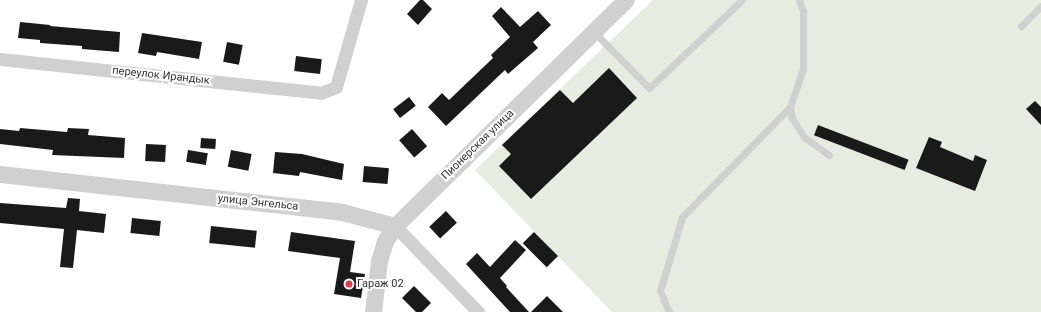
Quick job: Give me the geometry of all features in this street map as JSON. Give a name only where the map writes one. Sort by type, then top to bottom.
[{"type":"street","name":"переулок Ирандык","points":[[0,59],[321,93],[336,87],[361,0]]},
{"type":"street","name":"Пионерская улица","points":[[373,312],[379,261],[385,241],[395,226],[626,0]]},
{"type":"street","name":"улица Энгельса","points":[[0,174],[342,212],[395,226]]},
{"type":"street","points":[[395,226],[478,312]]},
{"type":"lane","points":[[594,31],[649,88],[742,0]]},
{"type":"lane","points":[[669,312],[660,291],[682,217],[790,107],[803,69],[803,11],[799,0]]},
{"type":"lane","points":[[1021,26],[1041,6]]},
{"type":"lane","points":[[790,107],[792,118],[804,137],[829,155]]},
{"type":"shaded area","points":[[653,0],[1041,0],[1041,312],[612,312],[475,170]]},
{"type":"building","points":[[420,0],[423,0],[432,9],[418,25],[407,14]]},
{"type":"building","points":[[501,7],[520,27],[538,11],[551,25],[533,42],[538,48],[508,74],[505,70],[446,126],[428,107],[442,93],[449,100],[493,58],[491,55],[510,37],[492,16]]},
{"type":"building","points":[[20,22],[120,32],[119,52],[82,49],[82,46],[40,43],[40,40],[18,38]]},
{"type":"building","points":[[142,33],[202,42],[199,59],[157,52],[156,56],[138,53]]},
{"type":"building","points":[[227,42],[243,45],[239,65],[223,62]]},
{"type":"building","points":[[296,56],[322,59],[320,74],[294,71]]},
{"type":"building","points":[[609,68],[637,98],[531,199],[499,166],[511,154],[502,145],[560,90],[573,103]]},
{"type":"building","points":[[409,97],[416,106],[400,118],[393,109]]},
{"type":"building","points":[[1035,101],[1041,107],[1041,125],[1026,109]]},
{"type":"building","points":[[818,125],[909,160],[905,170],[814,135]]},
{"type":"building","points":[[20,128],[67,132],[68,128],[89,129],[88,135],[125,138],[124,158],[52,155],[53,150],[0,144],[0,129],[19,131]]},
{"type":"building","points":[[412,129],[427,146],[414,158],[399,140]]},
{"type":"building","points":[[929,137],[942,142],[940,147],[973,161],[975,155],[987,160],[975,191],[916,168]]},
{"type":"building","points":[[201,138],[216,139],[215,149],[200,148]]},
{"type":"building","points":[[146,144],[166,145],[165,162],[145,161]]},
{"type":"building","points":[[188,150],[208,153],[206,165],[186,162]]},
{"type":"building","points":[[231,150],[252,154],[248,171],[228,167]]},
{"type":"building","points":[[275,152],[302,154],[344,164],[342,180],[300,172],[299,176],[273,173]]},
{"type":"building","points":[[364,166],[389,168],[388,184],[363,182]]},
{"type":"building","points":[[68,198],[80,199],[79,211],[106,214],[104,233],[77,230],[73,268],[60,267],[64,229],[0,223],[0,203],[66,208]]},
{"type":"building","points":[[446,211],[457,223],[440,238],[429,227]]},
{"type":"building","points":[[132,218],[161,221],[159,236],[130,233]]},
{"type":"building","points":[[211,226],[257,231],[255,248],[209,243]]},
{"type":"building","points":[[291,232],[355,241],[350,272],[365,274],[361,298],[334,294],[340,258],[288,251]]},
{"type":"building","points":[[534,232],[558,256],[547,267],[523,243]]},
{"type":"building","points":[[515,240],[526,250],[500,278],[507,286],[506,287],[529,312],[510,312],[466,264],[477,253],[490,267]]},
{"type":"building","points":[[414,286],[431,303],[422,312],[416,312],[402,298]]},
{"type":"building","points":[[547,296],[563,312],[531,312]]},
{"type":"place","name":"Гараж 02","points":[[349,284]]}]
